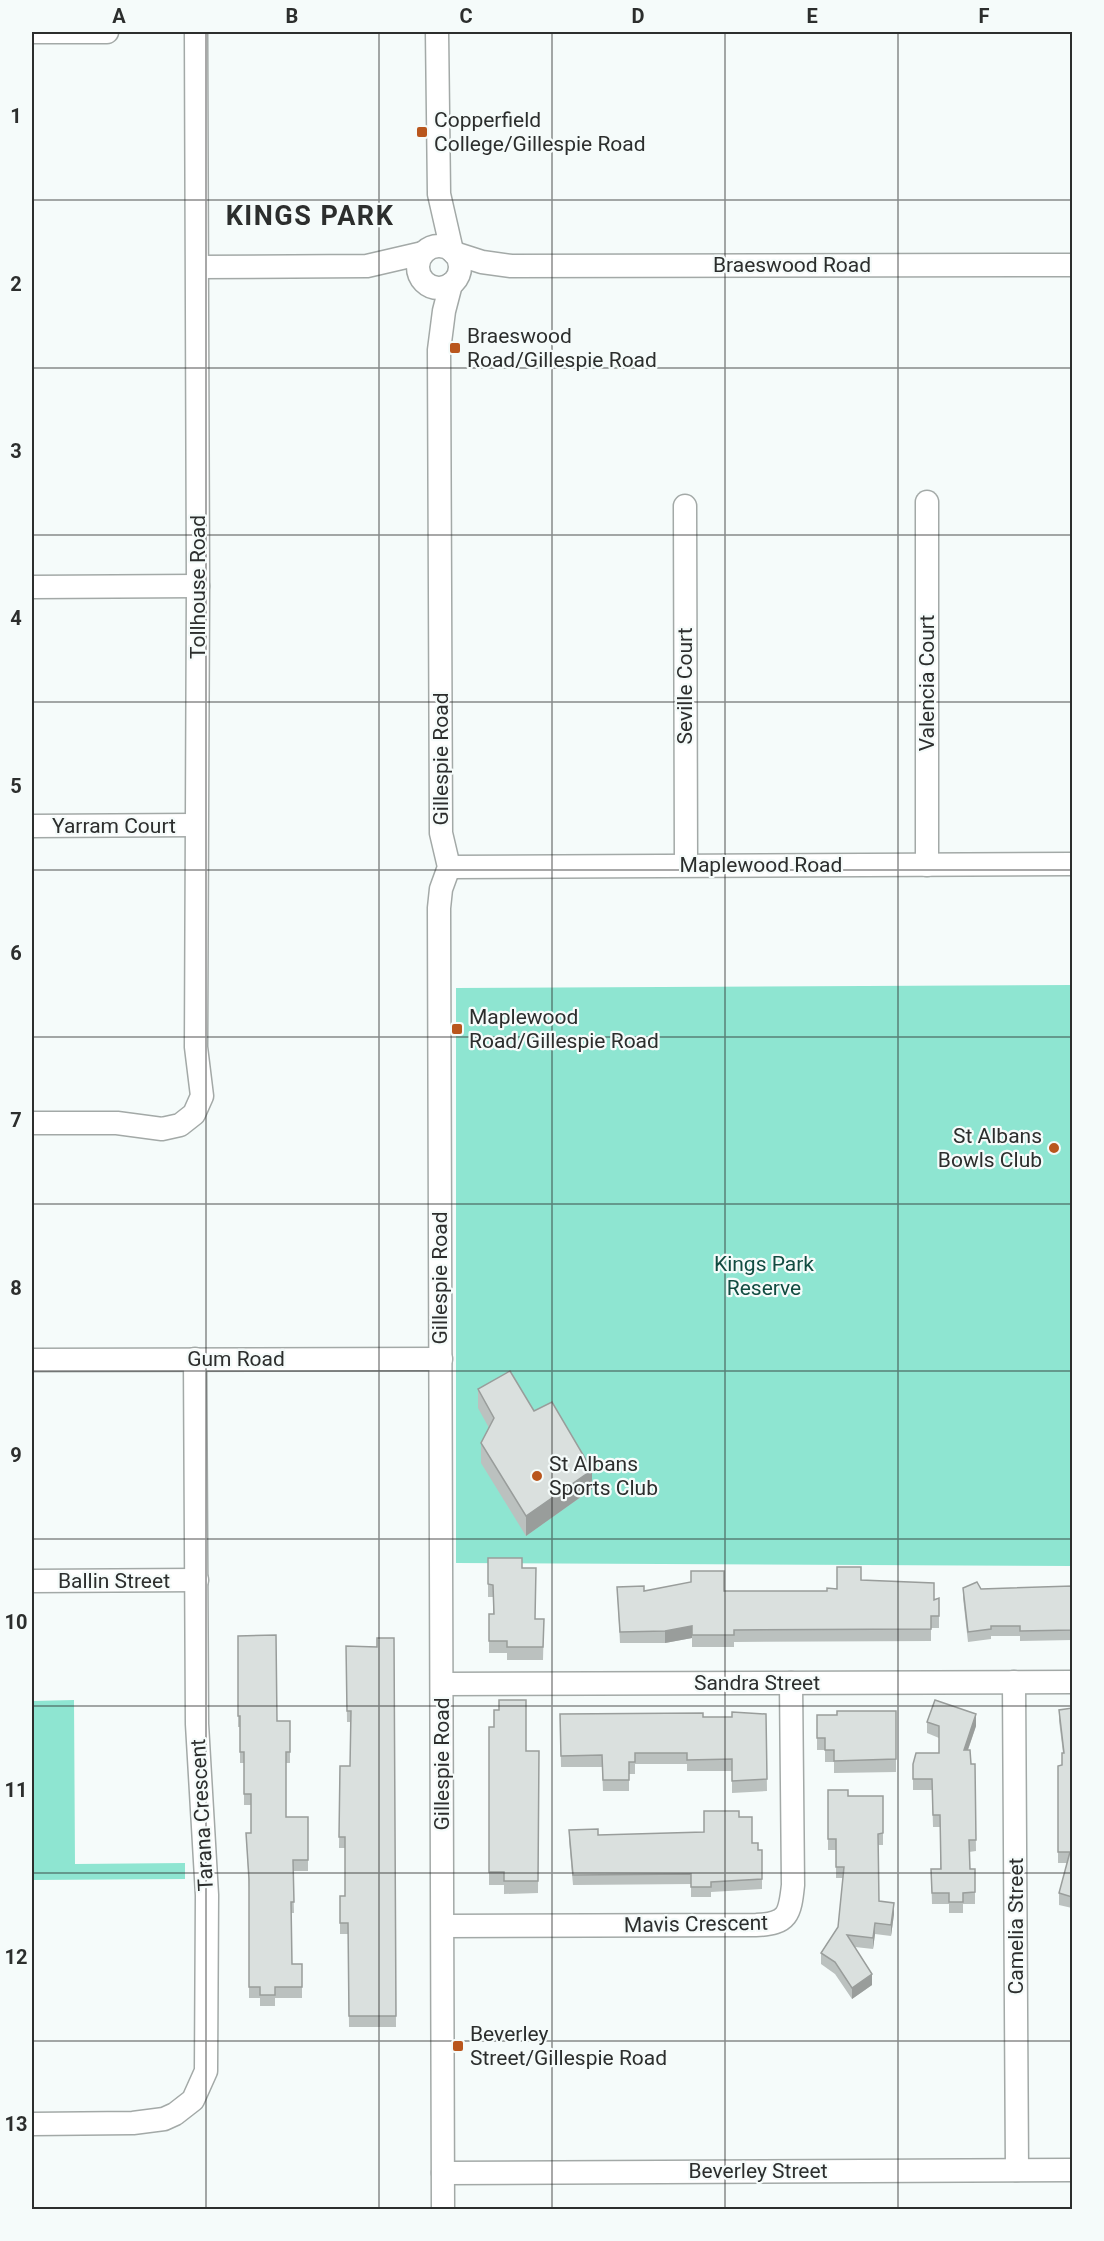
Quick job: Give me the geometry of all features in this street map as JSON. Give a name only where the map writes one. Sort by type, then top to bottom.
[{"type":"street","points":[[32,33],[107,32]]},
{"type":"street","name":"Tollhouse Road","points":[[32,1123],[117,1123],[162,1129],[172,1128],[194,1114],[202,1096],[196,1047],[198,267],[196,32]]},
{"type":"street","points":[[437,32],[439,194],[459,269],[440,283]]},
{"type":"street","points":[[439,194],[418,271],[440,283]]},
{"type":"street","points":[[367,266],[439,246],[453,252]]},
{"type":"street","name":"Braeswood Road","points":[[453,252],[482,262],[511,266],[1072,265]]},
{"type":"street","points":[[198,267],[367,266],[440,283]]},
{"type":"street","name":"Braeswood Road","points":[[440,283],[480,271],[511,266]]},
{"type":"street","name":"Gillespie Road","points":[[440,283],[444,311],[439,350],[441,833],[449,867],[441,889],[439,908],[443,2210]]},
{"type":"street","name":"Valencia Court","points":[[927,502],[927,865]]},
{"type":"street","name":"Seville Court","points":[[685,506],[686,865]]},
{"type":"street","points":[[32,587],[198,586]]},
{"type":"street","name":"Yarram Court","points":[[32,826],[196,825]]},
{"type":"street","name":"Maplewood Road","points":[[449,867],[1072,864]]},
{"type":"street","name":"Tarana Crescent","points":[[32,2124],[151,2122],[175,2114],[184,2108],[193,2100],[203,2081],[207,2060],[207,1894],[197,1724],[195,1359]]},
{"type":"street","name":"Gum Road","points":[[32,1360],[441,1359]]},
{"type":"street","name":"Ballin Street","points":[[32,1581],[197,1580]]},
{"type":"street","name":"Camelia Street","points":[[1014,1682],[1017,2170]]},
{"type":"street","name":"Sandra Street","points":[[442,1684],[1072,1682]]},
{"type":"street","name":"Mavis Crescent","points":[[443,1926],[773,1925],[785,1919],[791,1905],[793,1885],[791,1683]]},
{"type":"street","name":"Beverley Street","points":[[443,2173],[1072,2170]]},
{"type":"green space","name":"Kings Park Reserve","points":[[1072,985],[1072,1566],[456,1563],[456,988]]},
{"type":"green space","points":[[74,1700],[75,1864],[185,1863],[185,1879],[32,1880],[32,1701]]},
{"type":"building","name":"St Albans Sports Club","points":[[510,1371],[534,1411],[552,1402],[592,1470],[526,1516],[481,1443],[494,1418],[478,1389]]},
{"type":"building","points":[[488,1558],[522,1558],[522,1568],[536,1568],[535,1619],[544,1619],[543,1647],[507,1647],[507,1641],[489,1641],[489,1614],[494,1614],[493,1585],[488,1584]]},
{"type":"building","points":[[837,1567],[861,1567],[861,1580],[934,1583],[934,1600],[939,1598],[939,1616],[931,1616],[931,1629],[734,1630],[734,1635],[692,1635],[692,1626],[665,1631],[620,1632],[617,1587],[644,1586],[644,1591],[691,1582],[691,1571],[724,1571],[724,1591],[827,1591],[827,1588],[837,1589]]},
{"type":"building","points":[[977,1582],[981,1589],[1072,1586],[1072,1630],[1020,1631],[1020,1626],[991,1626],[991,1629],[968,1632],[963,1588]]},
{"type":"building","points":[[276,1635],[277,1721],[290,1721],[290,1752],[286,1752],[286,1817],[308,1817],[308,1860],[293,1860],[294,1902],[291,1902],[292,1964],[302,1964],[302,1987],[275,1987],[275,1995],[260,1995],[260,1987],[249,1987],[249,1879],[246,1833],[251,1833],[251,1794],[244,1794],[244,1752],[240,1752],[238,1636]]},
{"type":"building","points":[[377,1638],[394,1638],[396,2016],[349,2016],[348,1923],[340,1923],[340,1896],[345,1896],[345,1837],[339,1837],[340,1766],[350,1766],[351,1711],[347,1711],[346,1646],[377,1647]]},
{"type":"building","points":[[499,1700],[526,1700],[526,1751],[539,1751],[538,1881],[504,1881],[504,1872],[489,1872],[489,1727],[494,1727],[494,1710],[499,1710]]},
{"type":"building","points":[[935,1700],[976,1714],[964,1750],[970,1750],[971,1764],[975,1764],[976,1840],[969,1840],[970,1869],[975,1869],[975,1892],[963,1893],[963,1902],[949,1902],[949,1893],[932,1893],[931,1869],[941,1869],[940,1815],[933,1815],[932,1779],[913,1779],[916,1753],[939,1753],[939,1726],[927,1722]]},
{"type":"building","points":[[1072,1708],[1072,1897],[1059,1893],[1070,1852],[1058,1852],[1058,1766],[1062,1765],[1062,1753],[1064,1753],[1059,1710]]},
{"type":"building","points":[[837,1711],[896,1711],[896,1759],[834,1761],[834,1750],[825,1750],[825,1738],[817,1738],[817,1715],[837,1715]]},
{"type":"building","points":[[732,1712],[766,1714],[767,1779],[732,1781],[732,1759],[687,1760],[687,1753],[635,1753],[635,1762],[629,1762],[629,1780],[603,1780],[602,1755],[561,1756],[560,1714],[703,1713],[703,1717],[732,1717]]},
{"type":"building","points":[[828,1790],[848,1790],[848,1796],[883,1796],[883,1833],[878,1834],[879,1901],[894,1903],[891,1925],[875,1923],[873,1938],[847,1935],[872,1974],[852,1988],[835,1962],[821,1953],[838,1927],[844,1867],[836,1867],[836,1839],[828,1839]]},
{"type":"building","points":[[704,1811],[739,1811],[739,1817],[752,1817],[752,1843],[758,1843],[758,1850],[762,1850],[762,1879],[711,1882],[711,1887],[691,1887],[691,1874],[573,1875],[569,1830],[598,1829],[598,1835],[704,1832]]},
{"type":"place","name":"Copperfield College/Gillespie Road","points":[[422,132]]},
{"type":"place","name":"Braeswood Road/Gillespie Road","points":[[455,348]]},
{"type":"place","name":"Maplewood Road/Gillespie Road","points":[[457,1029]]},
{"type":"place","name":"St Albans Bowls Club","points":[[1054,1148]]},
{"type":"place","name":"St Albans Sports Club","points":[[537,1476]]},
{"type":"place","name":"Beverley Street/Gillespie Road","points":[[458,2046]]},
{"type":"district","name":"KINGS PARK","points":[[310,216]]}]
